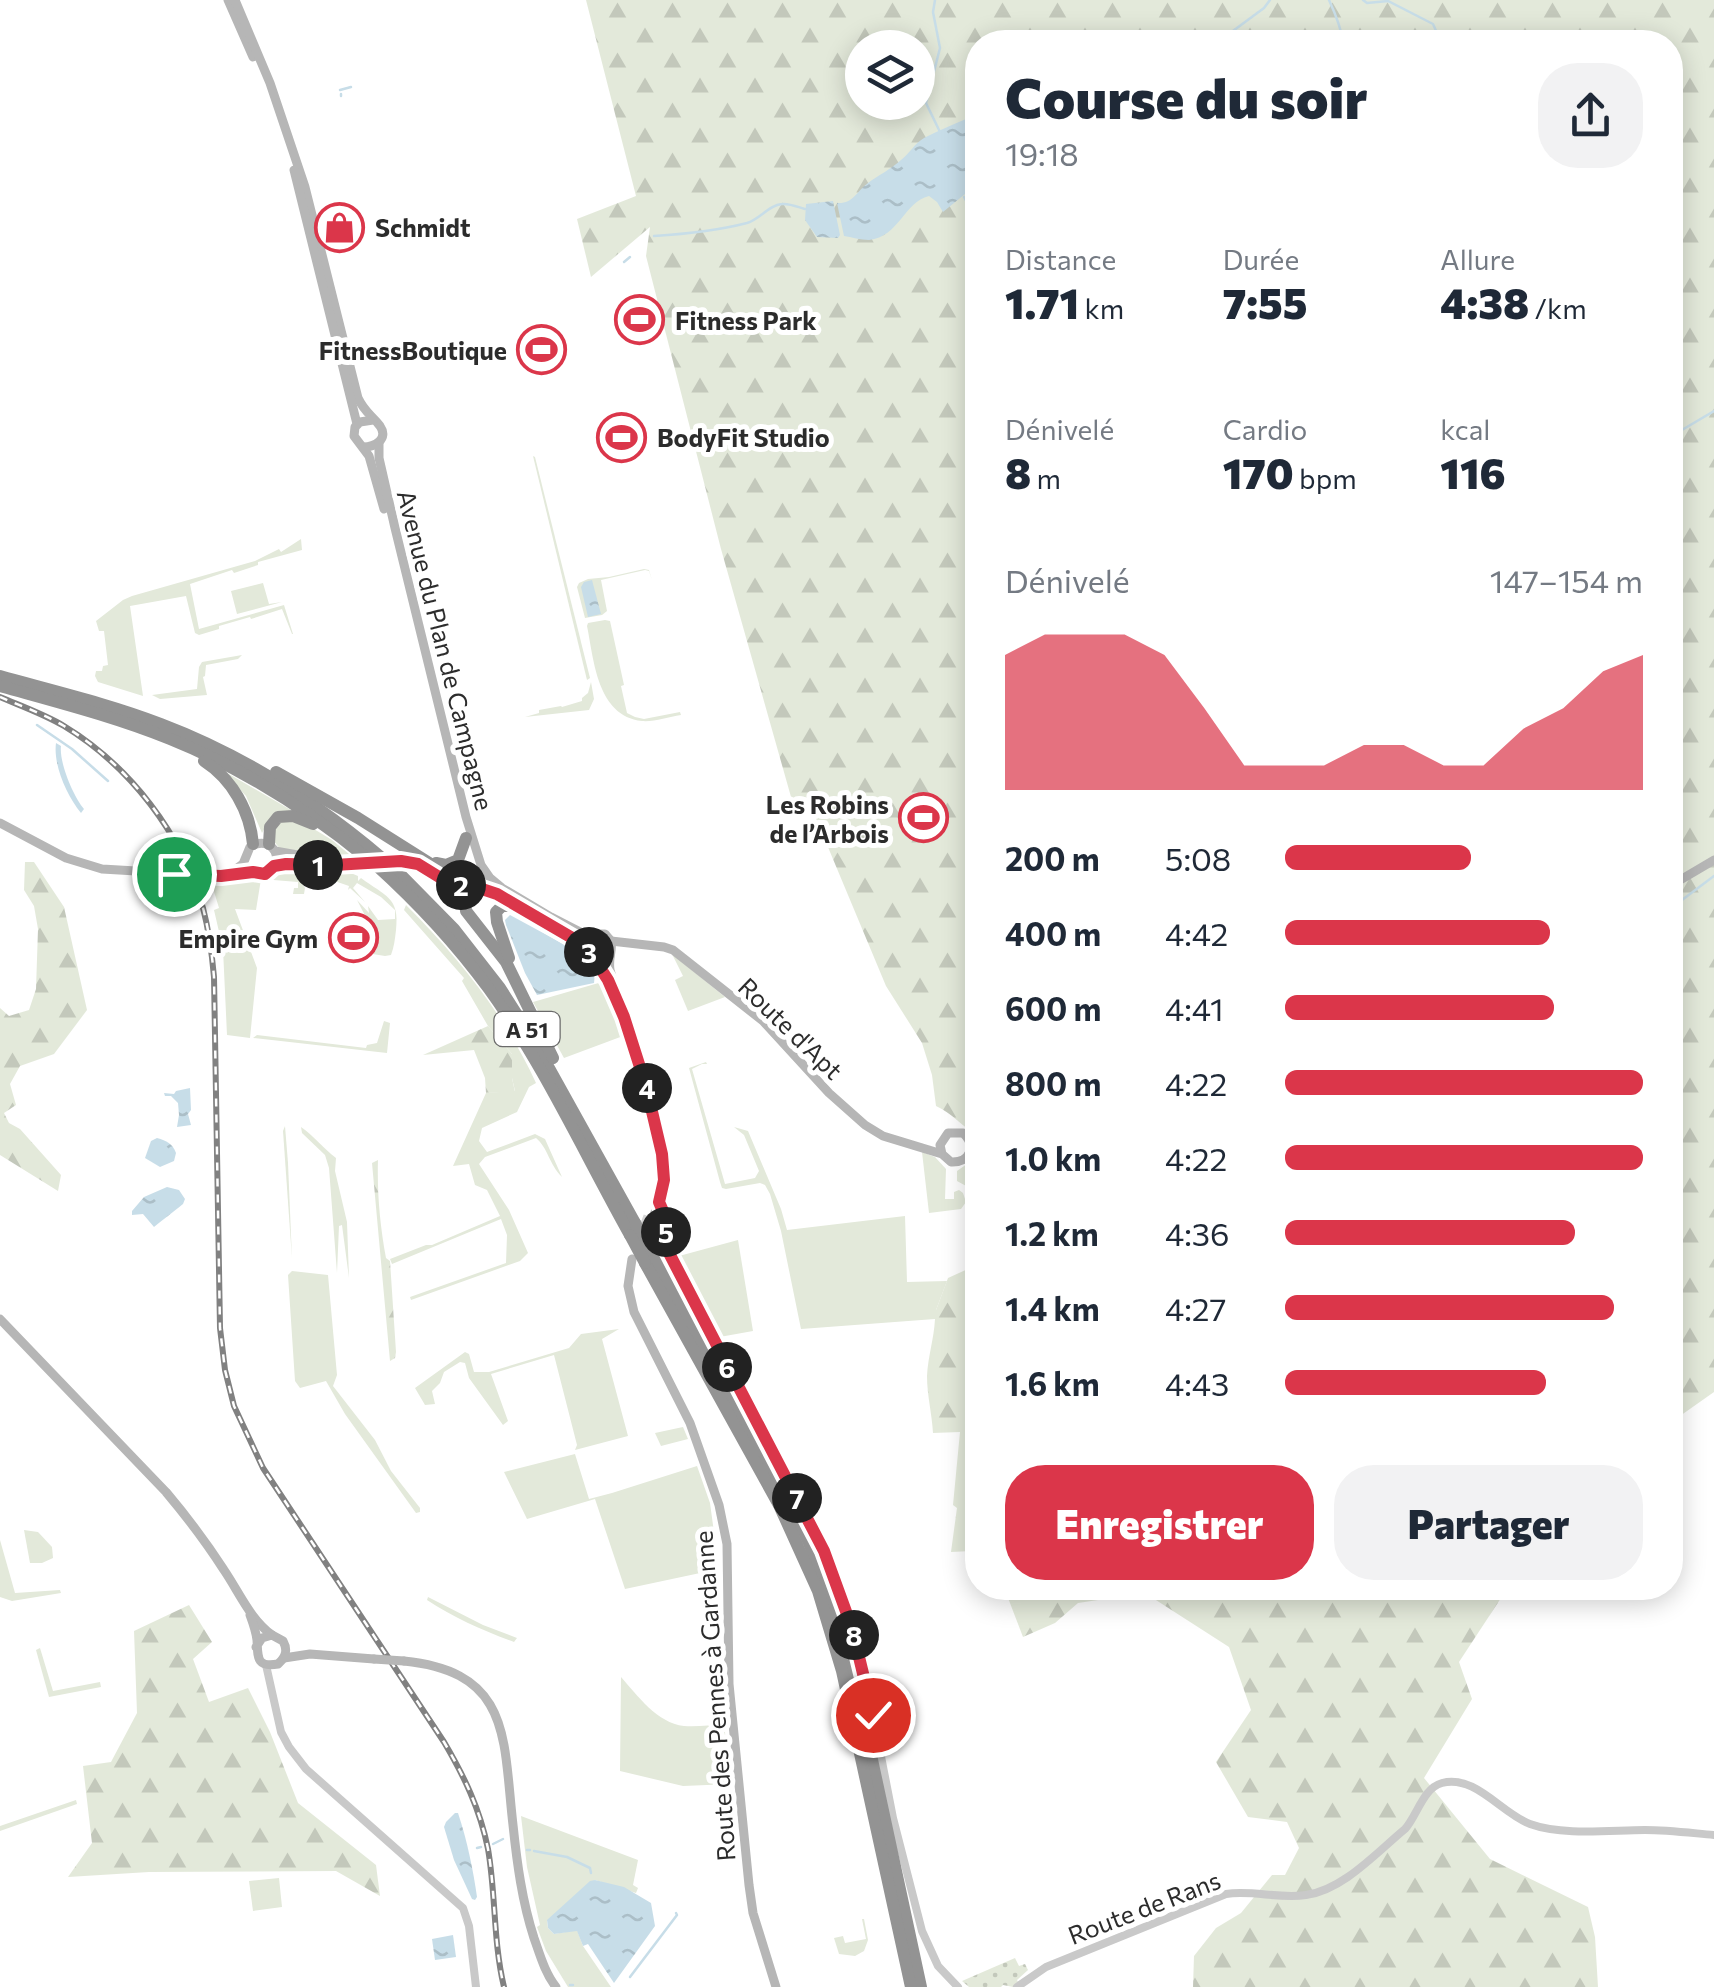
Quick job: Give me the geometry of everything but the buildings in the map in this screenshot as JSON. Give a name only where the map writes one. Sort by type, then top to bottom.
[{"type":"highway","name":"A 51","points":[[0,676],[124,711],[205,743],[308,800],[344,826],[371,862],[423,911],[473,968],[644,1219]]},
{"type":"highway","name":"A 51","points":[[0,686],[144,729],[218,760],[306,812],[454,929],[500,988],[644,1219],[640,1259],[779,1504],[818,1591],[845,1684],[911,1987]]},
{"type":"highway","points":[[144,729],[156,740],[205,761],[221,774],[243,806],[253,844]]},
{"type":"highway","points":[[205,743],[222,746],[290,778],[431,866],[450,865],[460,857],[466,838]]},
{"type":"highway","points":[[272,848],[272,823],[278,817],[290,816],[314,825],[371,862]]},
{"type":"highway","points":[[472,887],[466,898],[466,911],[502,956],[644,1219]]},
{"type":"highway","points":[[530,1012],[496,915],[504,905],[532,915]]},
{"type":"highway","name":"A 51","points":[[640,1259],[784,1493],[827,1587],[854,1676],[921,1987]]},
{"type":"main road","points":[[231,0],[270,83],[306,187],[358,398],[381,429],[382,435],[373,447],[363,447],[354,436],[357,424],[290,160],[231,0]]},
{"type":"main road","points":[[357,424],[373,420]]},
{"type":"main road","name":"Avenue du Plan de Campagne","points":[[378,443],[388,502],[466,817],[483,867]]},
{"type":"main road","name":"Avenue du Plan de Campagne","points":[[363,447],[376,477],[466,838],[463,867]]},
{"type":"main road","points":[[0,823],[66,858],[116,872],[265,874],[277,860],[272,848]]},
{"type":"main road","points":[[214,875],[238,869],[253,844],[262,842],[293,856],[371,862]]},
{"type":"main road","points":[[245,860],[253,872]]},
{"type":"main road","points":[[1683,878],[1714,860]]},
{"type":"main road","points":[[274,866],[403,861],[450,873],[470,862],[483,867],[502,888],[576,931],[608,936],[610,970],[646,1086],[662,1154],[664,1180],[644,1219]]},
{"type":"main road","points":[[431,866],[444,880],[497,894],[586,946],[608,980],[624,1017]]},
{"type":"main road","points":[[463,867],[460,880],[472,887]]},
{"type":"main road","points":[[472,887],[486,880],[483,867]]},
{"type":"main road","points":[[586,946],[592,935]]},
{"type":"main road","name":"Route d'Apt","points":[[611,941],[664,947],[681,956],[763,1021],[864,1125],[883,1136],[942,1154]]},
{"type":"main road","name":"Route d'Apt","points":[[609,954],[640,946]]},
{"type":"main road","points":[[594,957],[609,954]]},
{"type":"main road","points":[[644,1219],[656,1194],[658,1174],[646,1086]]},
{"type":"main road","points":[[965,1135],[958,1131],[948,1133],[941,1141],[942,1154],[950,1162],[965,1158]]},
{"type":"main road","name":"Route d'Apt","points":[[912,1144],[941,1141]]},
{"type":"main road","name":"Route des Pennes à Gardanne","points":[[640,1259],[632,1280],[633,1297],[704,1456],[727,1544],[729,1684],[748,1885],[776,1987]]},
{"type":"main road","points":[[0,1315],[191,1520],[248,1609],[272,1635],[310,1654],[446,1668],[483,1695],[500,1722],[522,1895],[541,1960],[556,1987]]},
{"type":"main road","points":[[248,1609],[257,1637],[256,1655],[266,1665],[310,1654]]},
{"type":"main road","points":[[256,1646],[262,1638],[272,1635]]},
{"type":"main road","points":[[281,1661],[285,1644]]},
{"type":"street","points":[[644,1219],[663,1222],[671,1258],[814,1530],[838,1585],[870,1700],[893,1818],[922,1931],[938,1966],[958,1987]]},
{"type":"street","points":[[275,1708],[275,1680],[281,1661]]},
{"type":"street","points":[[266,1665],[284,1740],[306,1768],[463,1908],[476,1987]]},
{"type":"street","name":"Route de Rans","points":[[1017,1987],[1046,1967],[1226,1894],[1244,1891],[1301,1895],[1330,1887],[1405,1829],[1432,1787],[1444,1782],[1472,1788],[1533,1826],[1714,1834]]},
{"type":"green space","points":[[586,0],[1714,0],[1714,1392],[1683,1414],[1683,30],[965,30],[965,1126],[936,1106],[922,1043],[886,986],[815,816],[793,804],[721,549],[646,256],[650,227],[591,277],[577,219],[636,196]]},
{"type":"green space","points":[[533,456],[590,678],[587,680]]},
{"type":"green space","points":[[301,539],[302,550],[190,584],[199,629],[284,605],[293,634],[282,609],[199,635],[195,633],[186,596],[130,606],[143,696],[98,682],[96,671],[108,665],[104,631],[99,631],[96,621],[123,600],[255,561],[279,549],[281,552]]},
{"type":"green space","points":[[644,569],[649,570],[652,580],[645,570],[601,580],[607,611],[585,618],[579,583]]},
{"type":"green space","points":[[263,583],[269,604],[282,602],[237,614],[231,591]]},
{"type":"green space","points":[[610,621],[627,713],[644,719],[680,712],[681,715],[642,721],[615,709],[600,684],[587,626]]},
{"type":"green space","points":[[242,655],[206,665],[203,677],[207,695],[160,699],[152,695],[197,689],[202,662]]},
{"type":"green space","points":[[591,682],[594,699],[589,710],[525,717],[582,701]]},
{"type":"green space","points":[[222,770],[291,810],[268,822],[262,833],[246,796]]},
{"type":"green space","points":[[279,821],[304,823],[355,859],[280,849],[273,840],[272,829]]},
{"type":"green space","points":[[25,862],[34,862],[64,907],[87,1010],[54,1054],[20,1066],[10,1084],[16,1105],[4,1113],[9,1123],[20,1129],[61,1175],[58,1191],[0,1155],[0,1008],[9,1016],[29,1010],[36,989],[38,929],[34,906],[24,890]]},
{"type":"green space","points":[[285,868],[309,868],[308,876],[301,882],[304,894],[293,894],[298,882],[263,879],[270,879]]},
{"type":"green space","points":[[322,869],[358,876],[358,881],[361,878],[389,898],[396,910],[397,919],[391,955],[330,947],[376,951],[377,939],[357,900],[369,913],[368,906],[378,920],[395,919],[395,910],[357,883],[353,888],[365,902],[348,890],[349,886],[318,879]]},
{"type":"green space","points":[[261,879],[256,910],[235,909],[257,968],[250,1038],[227,1035],[223,949],[214,910],[219,908],[212,885],[216,880]]},
{"type":"green space","points":[[406,905],[479,988],[536,1083],[529,1087],[517,1112],[482,1128],[479,1141],[487,1152],[535,1134],[545,1139],[562,1177],[536,1138],[485,1157],[479,1164],[509,1210],[528,1253],[520,1261],[411,1300],[410,1297],[506,1263],[507,1235],[501,1219],[392,1264],[390,1259],[500,1216],[487,1190],[475,1185],[469,1164],[453,1166],[486,1093],[515,1091],[512,1054],[488,1026],[462,981],[464,978],[404,910]]},
{"type":"green space","points":[[672,954],[725,997],[688,1011],[675,980],[683,976]]},
{"type":"green space","points":[[602,982],[623,1036],[564,1058],[533,1002]]},
{"type":"green space","points":[[384,1021],[390,1023],[387,1053],[253,1038],[257,1035],[366,1048],[377,1043]]},
{"type":"green space","points":[[488,1026],[512,1054],[515,1092],[486,1093],[485,1078],[474,1050],[423,1055]]},
{"type":"green space","points":[[706,1062],[692,1069],[725,1184],[755,1178],[759,1171],[744,1135],[734,1127],[748,1131],[787,1230],[905,1216],[907,1282],[947,1281],[935,1319],[801,1329],[781,1231],[765,1185],[722,1188],[689,1068]]},
{"type":"green space","points":[[285,1126],[288,1163],[292,1259],[283,1131]]},
{"type":"green space","points":[[301,1127],[336,1158],[335,1171],[347,1222],[349,1278],[342,1225],[337,1273],[325,1155],[302,1133]]},
{"type":"green space","points":[[922,1152],[935,1157],[946,1169],[945,1199],[954,1199],[954,1192],[959,1190],[965,1199],[961,1209],[929,1213]]},
{"type":"green space","points":[[378,1160],[379,1209],[386,1258],[390,1261],[396,1352],[390,1361],[372,1163]]},
{"type":"green space","points":[[965,1165],[965,1185],[957,1181],[957,1171]]},
{"type":"green space","points":[[738,1240],[753,1331],[714,1338],[689,1289],[679,1256]]},
{"type":"green space","points":[[965,1270],[965,1551],[951,1552],[960,1432],[933,1433],[927,1376],[935,1319],[932,1311],[936,1310],[948,1278]]},
{"type":"green space","points":[[292,1271],[328,1275],[337,1375],[333,1386],[375,1440],[420,1512],[416,1513],[326,1381],[300,1388],[295,1381],[288,1275]]},
{"type":"green space","points":[[619,1329],[602,1339],[628,1436],[575,1450],[577,1445],[554,1355],[491,1374],[508,1421],[503,1425],[469,1378],[465,1363],[444,1372],[432,1391],[435,1404],[425,1405],[415,1388],[465,1352],[474,1372],[489,1372],[569,1348],[581,1334]]},
{"type":"green space","points":[[683,1427],[688,1439],[661,1446],[655,1433]]},
{"type":"green space","points":[[575,1454],[589,1499],[697,1466],[710,1503],[719,1569],[625,1589],[595,1499],[527,1519],[504,1472]]},
{"type":"green space","points":[[24,1530],[38,1532],[52,1547],[53,1558],[30,1563]]},
{"type":"green space","points":[[0,1540],[15,1593],[61,1593],[12,1601],[0,1597]]},
{"type":"green space","points":[[428,1597],[517,1638],[514,1642],[469,1624],[427,1600]]},
{"type":"green space","points":[[1009,1600],[1098,1600],[1078,1603],[1055,1623],[1023,1637]]},
{"type":"green space","points":[[1156,1600],[1500,1600],[1459,1662],[1472,1699],[1424,1778],[1490,1859],[1588,1907],[1595,1937],[1598,1987],[1193,1987],[1194,1956],[1216,1928],[1241,1913],[1272,1875],[1285,1875],[1299,1848],[1287,1822],[1248,1817],[1216,1762],[1251,1710],[1229,1647]]},
{"type":"green space","points":[[189,1605],[212,1642],[193,1659],[209,1702],[248,1688],[298,1803],[376,1865],[380,1896],[336,1871],[149,1872],[68,1877],[92,1843],[83,1766],[111,1762],[137,1713],[134,1631]]},
{"type":"green space","points":[[40,1648],[53,1691],[100,1682],[101,1687],[49,1697],[36,1650]]},
{"type":"green space","points":[[621,1677],[665,1720],[684,1726],[724,1724],[731,1784],[683,1786],[620,1771]]},
{"type":"green space","points":[[76,1800],[77,1804],[0,1831],[0,1826]]},
{"type":"green space","points":[[521,1816],[638,1860],[633,1885],[638,1888],[636,1893],[595,1880],[547,1921],[554,1934],[577,1930],[583,1946],[611,1987],[568,1987],[546,1951],[537,1927],[540,1925]]},
{"type":"green space","points":[[279,1878],[282,1907],[253,1911],[249,1881]]},
{"type":"green space","points":[[862,1919],[868,1940],[864,1951],[855,1956],[839,1954],[834,1938],[843,1936],[845,1943],[866,1939]]},
{"type":"green space","points":[[1015,1958],[1019,1966],[1025,1964],[1028,1970],[1013,1987],[969,1987],[962,1981]]},
{"type":"water","points":[[965,119],[965,194],[943,212],[929,196],[920,199],[888,233],[879,237],[866,240],[844,236],[837,203],[851,199],[924,138]]},
{"type":"water","points":[[833,201],[840,235],[817,237],[805,220],[806,204]]},
{"type":"water","points":[[592,580],[601,614],[588,617],[581,587]]},
{"type":"water","points":[[56,743],[61,746],[68,779],[84,809],[81,813],[62,780]]},
{"type":"water","points":[[510,915],[580,953],[595,973],[594,983],[537,995],[506,925]]},
{"type":"water","points":[[190,1088],[191,1125],[177,1127],[178,1103],[164,1093]]},
{"type":"water","points":[[157,1138],[169,1143],[176,1153],[174,1161],[160,1167],[145,1158],[151,1141]]},
{"type":"water","points":[[167,1187],[179,1190],[185,1199],[183,1204],[154,1227],[143,1214],[132,1215],[144,1197]]},
{"type":"water","points":[[455,1813],[469,1855],[475,1900],[454,1860],[444,1827]]},
{"type":"water","points":[[595,1880],[624,1887],[651,1903],[655,1926],[614,1983],[588,1944],[583,1946],[577,1931],[554,1934],[548,1928],[547,1920]]},
{"type":"water","points":[[453,1935],[456,1957],[435,1960],[432,1939]]},
{"type":"waterway","points":[[935,0],[933,12],[940,48],[926,103],[940,132]]},
{"type":"waterway","points":[[1234,30],[1270,0]]},
{"type":"waterway","points":[[1329,0],[1340,30]]},
{"type":"waterway","points":[[1363,0],[1388,1],[1433,24],[1436,30]]},
{"type":"waterway","points":[[340,90],[351,87]]},
{"type":"waterway","points":[[654,236],[747,223],[782,204],[805,209]]},
{"type":"waterway","points":[[624,262],[630,257]]},
{"type":"waterway","points":[[1683,429],[1714,411]]},
{"type":"waterway","points":[[37,725],[108,781]]},
{"type":"waterway","points":[[1683,899],[1714,876]]},
{"type":"waterway","points":[[493,1844],[503,1839]]},
{"type":"waterway","points":[[477,1848],[481,1847]]},
{"type":"waterway","points":[[534,1851],[567,1857],[590,1868],[591,1873]]},
{"type":"waterway","points":[[630,1977],[676,1913]]},
{"type":"tunnel","points":[[640,1237],[648,1216]]},
{"type":"railway","points":[[0,697],[64,726],[111,761],[167,828],[194,881],[207,925],[214,977],[220,1328],[234,1406],[263,1468],[444,1742],[465,1780],[488,1849],[504,1987]]},
{"type":"place","name":"Schmidt","points":[[340,227]]},
{"type":"place","name":"Fitness Park","points":[[640,320]]},
{"type":"place","name":"FitnessBoutique","points":[[542,350]]},
{"type":"place","name":"BodyFit Studio","points":[[622,437]]},
{"type":"place","name":"Les Robins de l’Arbois","points":[[924,818]]},
{"type":"place","name":"Empire Gym","points":[[353,938]]},
{"type":"route","points":[[174,874],[233,876],[265,874],[274,866],[286,864],[407,861],[444,880],[497,894],[586,946],[608,980],[624,1017],[659,1133],[664,1180],[659,1202],[666,1218],[669,1253],[824,1551],[852,1628],[873,1715]]}]
